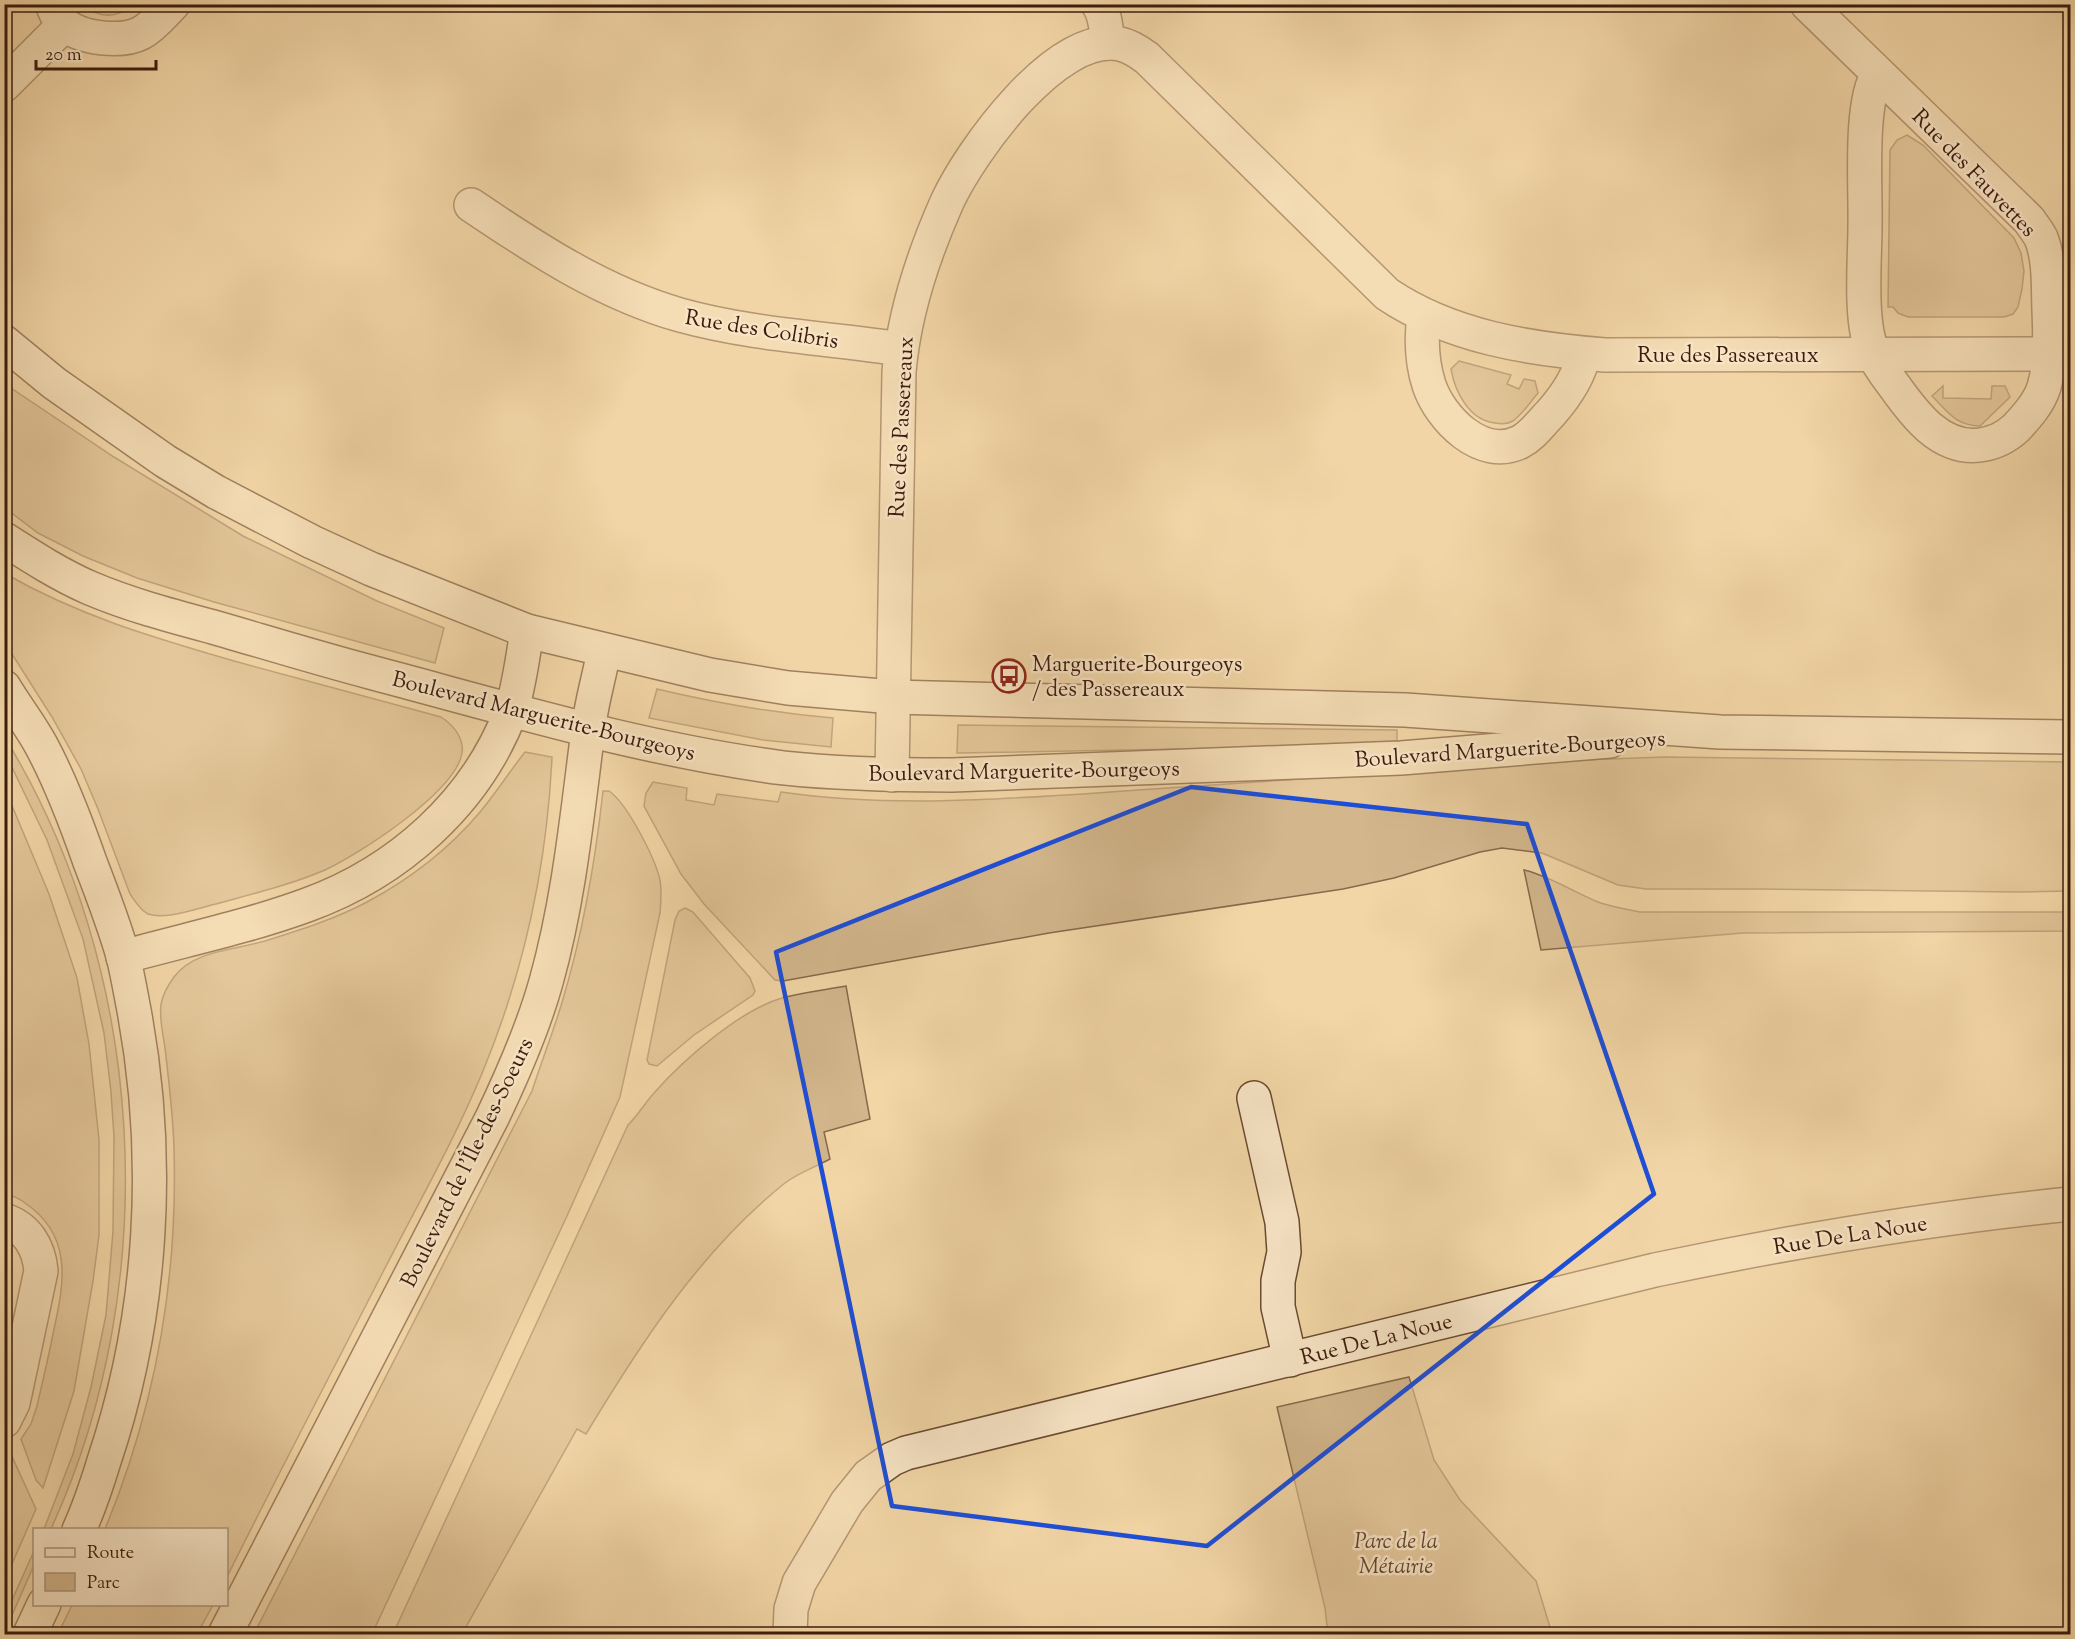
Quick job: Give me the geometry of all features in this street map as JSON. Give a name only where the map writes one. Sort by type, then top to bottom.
[{"type":"street","points":[[4,85],[58,15],[84,34],[102,38],[124,37],[139,34],[149,28],[173,4]]},
{"type":"street","points":[[1098,4],[1106,26],[1108,43]]},
{"type":"street","name":"Rue des Fauvettes","points":[[1807,4],[2029,220],[2041,238],[2060,354]]},
{"type":"street","name":"Rue des Passereaux","points":[[892,775],[901,349],[916,281],[948,200],[991,131],[1021,95],[1048,70],[1081,50],[1108,43],[1120,44],[1148,58],[1387,294],[1412,311],[1464,330],[1506,342],[1605,355],[2060,354]]},
{"type":"street","points":[[1878,75],[1869,93],[1866,134],[1865,299],[1867,336],[1873,353],[1908,406],[1925,424],[1939,436],[1951,442],[1974,446],[1999,441],[2012,432],[2034,407],[2060,354]]},
{"type":"street","name":"Rue des Colibris","points":[[471,205],[521,240],[567,267],[631,297],[678,314],[752,330],[901,349]]},
{"type":"street","points":[[1424,316],[1423,357],[1434,399],[1462,432],[1476,441],[1492,446],[1520,442],[1534,432],[1570,388],[1584,354]]},
{"type":"street","points":[[4,342],[54,383],[165,461],[216,492],[312,542],[371,569],[527,631],[604,651]]},
{"type":"street","name":"Boulevard Marguerite-Bourgeoys","points":[[4,539],[49,567],[90,588],[143,607],[332,662],[588,729],[751,763],[811,770],[892,775],[952,775],[1401,758],[1719,732]]},
{"type":"street","points":[[123,957],[308,905],[346,888],[410,850],[458,802],[482,769],[512,709],[527,631]]},
{"type":"street","name":"Boulevard Marguerite-Bourgeoys","points":[[604,651],[710,675],[753,682],[820,691],[893,697],[1405,711],[1719,732],[2070,737]]},
{"type":"street","name":"Boulevard de l'Île-des-Soeurs","points":[[225,1635],[447,1206],[521,1054],[546,983],[560,928],[569,877],[588,729],[604,651]]},
{"type":"street","points":[[4,687],[40,744],[61,785],[100,889],[123,957],[142,1062],[150,1185],[141,1310],[124,1395],[97,1484],[80,1528]]},
{"type":"street","points":[[1254,1098],[1282,1222],[1284,1252],[1278,1281],[1278,1307],[1290,1360]]},
{"type":"street","name":"Rue De La Noue","points":[[790,1635],[789,1622],[794,1596],[805,1571],[858,1487],[868,1476],[892,1459],[930,1446],[1290,1360],[1595,1283],[1742,1251],[1877,1228],[2070,1204]]},
{"type":"street","points":[[4,1220],[19,1227],[33,1242],[38,1251],[41,1271],[13,1403],[4,1421]]},
{"type":"street","points":[[30,1635],[44,1606]]},
{"type":"highlighted area","points":[[1191,787],[1527,824],[1654,1194],[1207,1546],[892,1506],[776,952]]},
{"type":"green space","points":[[135,4],[122,12],[109,15],[96,13],[84,5]]},
{"type":"green space","points":[[1907,135],[1923,145],[2014,238],[2021,253],[2024,271],[2018,307],[2013,314],[2004,317],[1908,317],[1898,313],[1893,307],[1888,307],[1890,150],[1897,140]]},
{"type":"green space","points":[[1459,361],[1511,375],[1507,384],[1519,389],[1524,379],[1535,381],[1538,393],[1513,421],[1502,424],[1486,421],[1471,411],[1456,387],[1451,369]]},
{"type":"green space","points":[[5,384],[114,457],[243,536],[377,601],[444,628],[435,663],[214,602],[137,578],[83,556],[38,533],[5,508]]},
{"type":"green space","points":[[1943,386],[1943,398],[1991,399],[1992,386],[2005,386],[2010,397],[1980,426],[1971,425],[1958,421],[1932,396]]},
{"type":"green space","points":[[4,573],[60,602],[145,634],[234,661],[441,717],[459,736],[462,745],[459,761],[448,779],[408,817],[384,835],[325,870],[285,885],[191,911],[164,916],[148,914],[140,908],[130,894],[81,769],[52,717],[5,643]]},
{"type":"green space","points":[[657,689],[745,707],[833,718],[831,747],[763,740],[649,718]]},
{"type":"green space","points":[[958,725],[1397,730],[1397,745],[957,753]]},
{"type":"green space","points":[[4,736],[52,827],[88,923],[112,1024],[124,1127],[124,1231],[112,1333],[88,1433],[51,1528],[44,1528],[73,1454],[91,1387],[106,1315],[113,1231],[114,1137],[104,1033],[83,939],[47,840],[5,753]]},
{"type":"green space","points":[[525,752],[552,757],[539,877],[522,956],[498,1033],[448,1146],[228,1575],[228,1528],[105,1528],[137,1437],[150,1390],[167,1294],[172,1246],[174,1148],[171,1098],[160,1015],[164,993],[174,977],[192,961],[216,952],[265,941],[317,924],[383,893],[442,851],[486,805]]},
{"type":"green space","points":[[1665,757],[2070,762],[2070,891],[1646,889],[1618,885],[1542,853],[1502,848],[1480,852],[1394,878],[1343,889],[1049,933],[783,981],[775,980],[704,904],[681,874],[644,806],[646,793],[653,782],[687,788],[686,800],[714,805],[717,794],[778,802],[781,792],[870,800],[960,800],[1581,760]]},
{"type":"green space","points":[[5,789],[49,894],[77,978],[89,1044],[99,1140],[99,1235],[93,1281],[74,1391],[43,1488],[36,1480],[21,1439],[31,1424],[37,1406],[58,1311],[62,1276],[58,1244],[51,1229],[23,1201],[5,1192]]},
{"type":"green space","points":[[603,791],[609,791],[616,797],[632,819],[652,858],[661,888],[660,913],[620,1097],[372,1634],[254,1634],[532,1091],[559,1011],[583,922]]},
{"type":"green space","points":[[1524,870],[1543,876],[1598,902],[1640,912],[2070,912],[2070,931],[1743,933],[1541,950]]},
{"type":"green space","points":[[685,908],[693,912],[750,978],[755,991],[753,995],[694,1035],[657,1066],[649,1064],[647,1060],[675,920],[679,911]]},
{"type":"green space","points":[[846,986],[870,1119],[824,1132],[830,1159],[785,1183],[726,1238],[700,1268],[651,1332],[586,1434],[577,1429],[462,1634],[393,1634],[628,1125],[680,1066],[748,1013],[782,998]]},
{"type":"green space","name":"Parc de la Métairie","points":[[1409,1377],[1434,1460],[1460,1500],[1536,1581],[1552,1634],[1328,1634],[1325,1608],[1277,1407]]},
{"type":"green space","points":[[9,1450],[36,1509],[5,1580],[4,1452]]},
{"type":"green space","points":[[33,1553],[33,1567],[5,1631],[5,1616]]},
{"type":"green space","points":[[71,1606],[212,1606],[197,1634],[58,1634]]},
{"type":"place","name":"Marguerite-Bourgeoys / des Passereaux","points":[[1009,676]]}]
